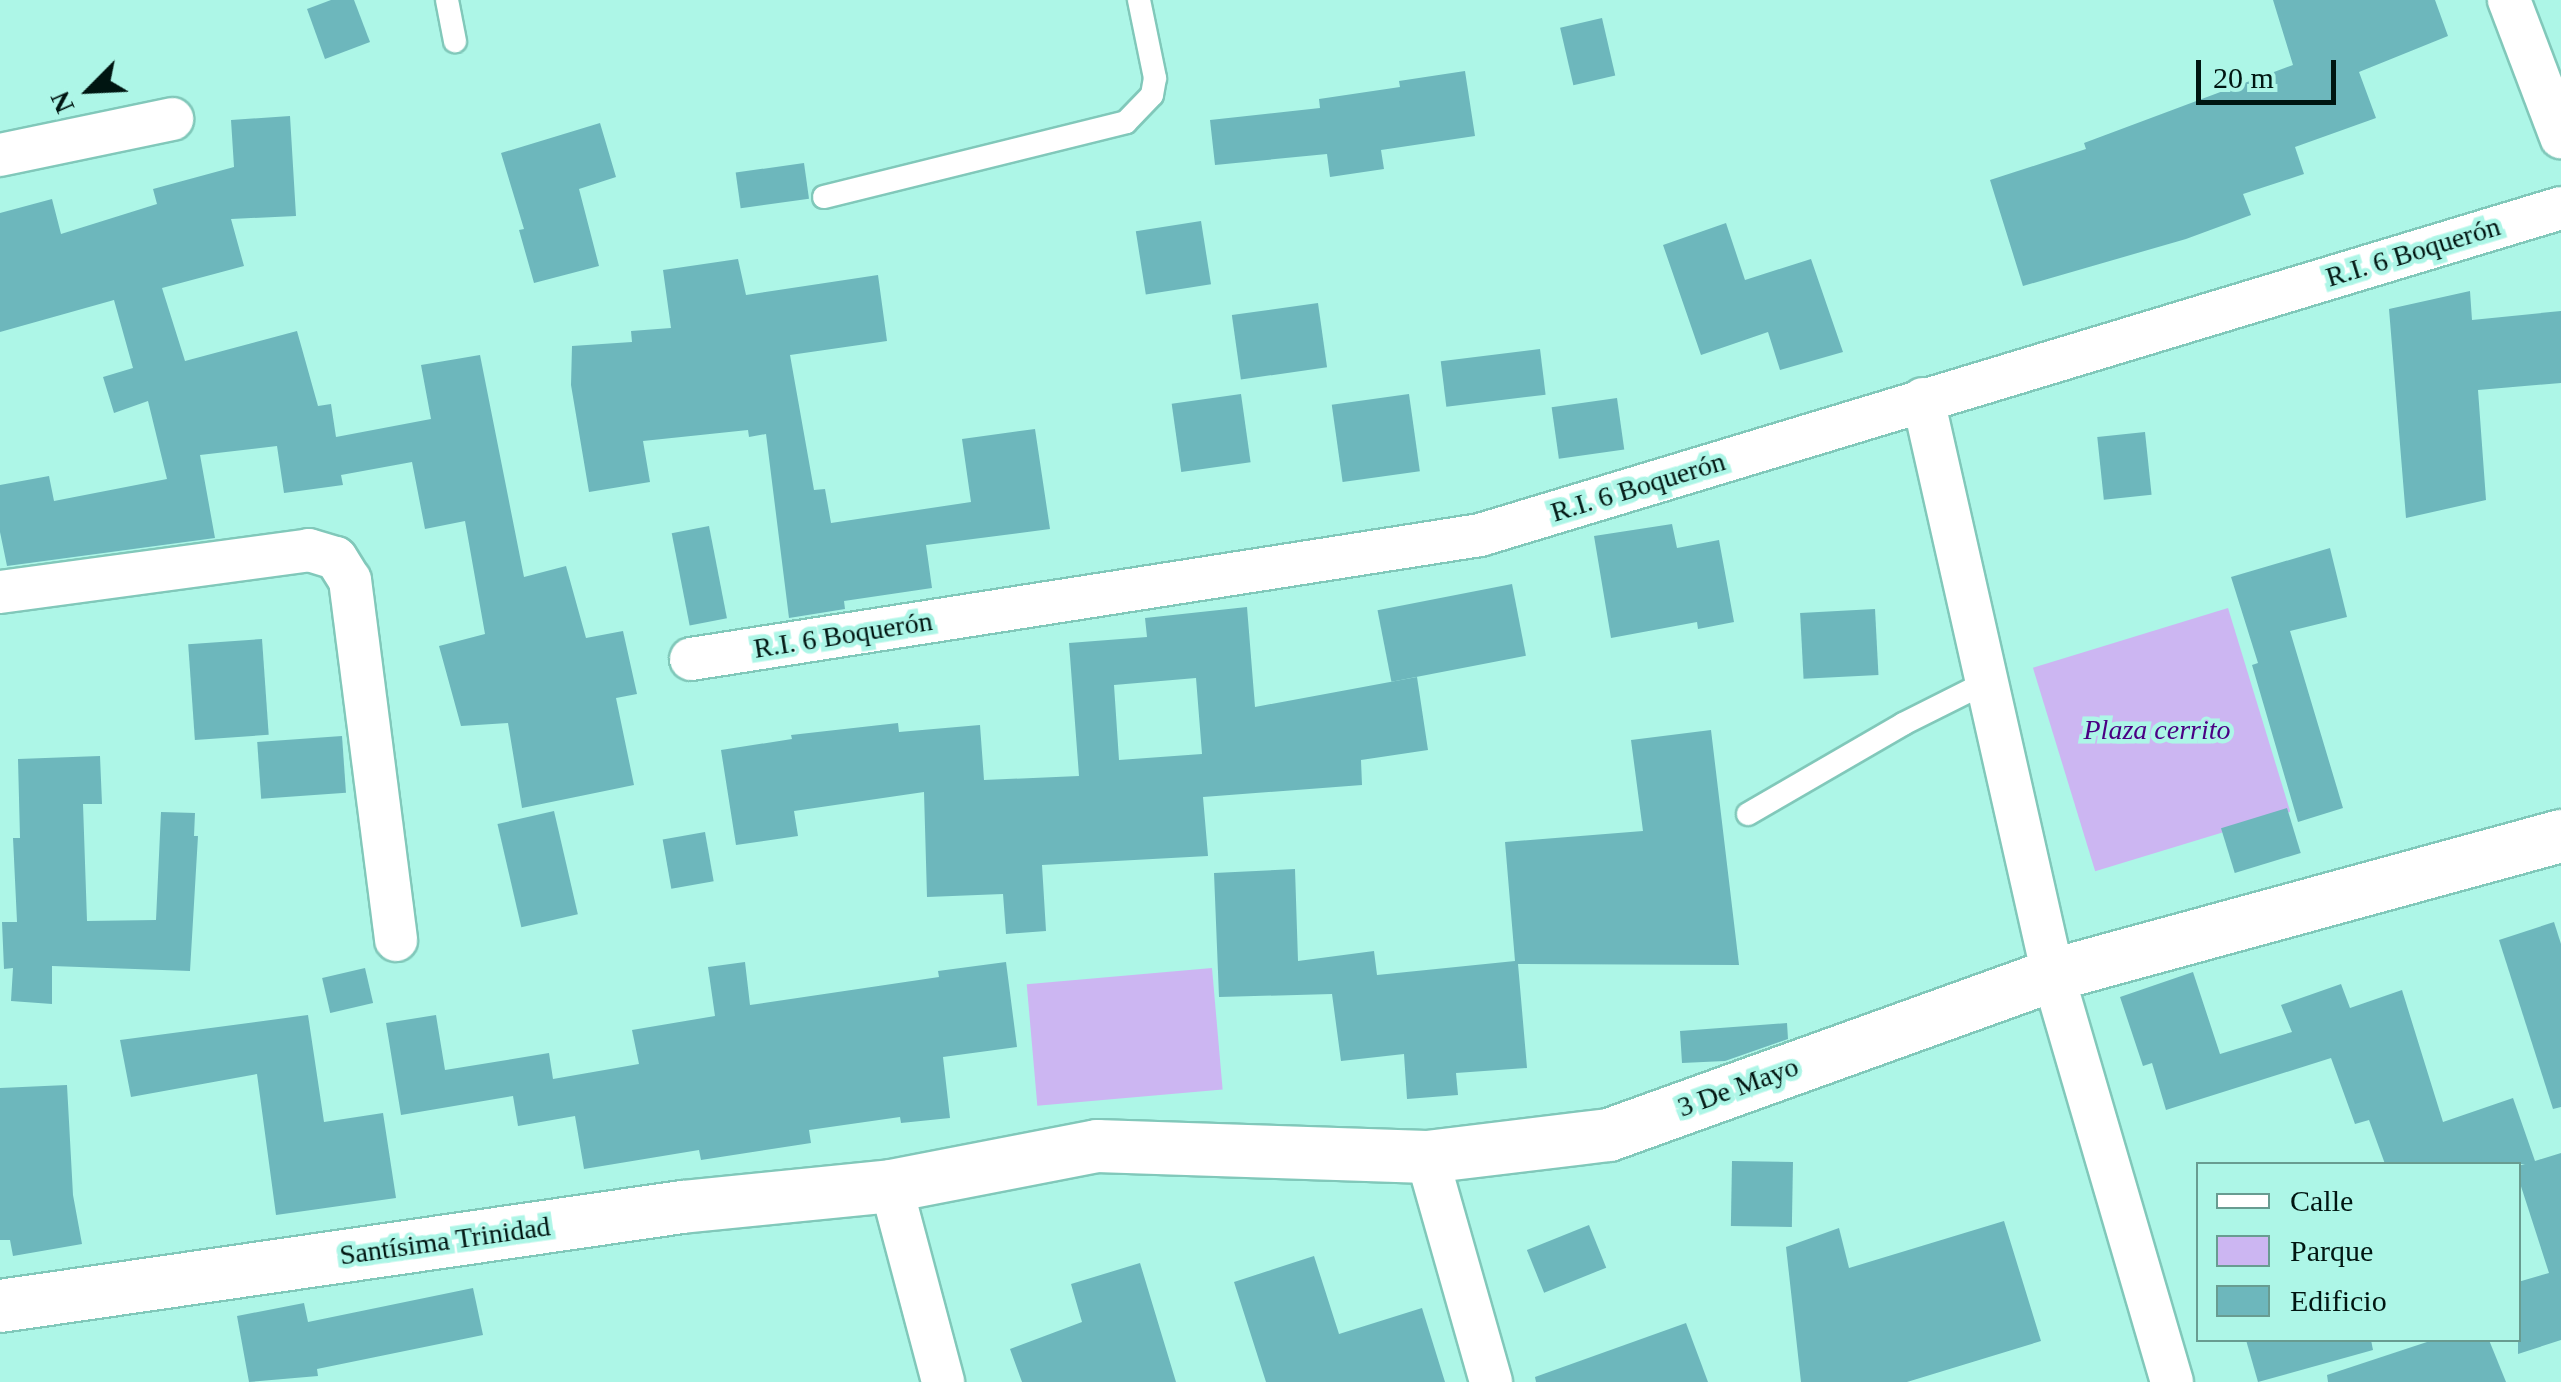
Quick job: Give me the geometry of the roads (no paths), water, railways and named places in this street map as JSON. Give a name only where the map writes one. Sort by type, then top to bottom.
[{"type":"street","points":[[2510,0],[2561,137]]},
{"type":"street","points":[[0,154],[172,119]]},
{"type":"street","name":"R.I. 6 Boquerón","points":[[690,658],[1480,535],[2561,208]]},
{"type":"street","points":[[1922,399],[2053,976],[2172,1382]]},
{"type":"street","points":[[0,592],[309,550],[336,558],[350,580],[396,940]]},
{"type":"street","name":"3 De Mayo","points":[[892,1186],[1097,1146],[1427,1157],[1609,1135],[2053,976],[2561,836]]},
{"type":"street","points":[[1427,1157],[1490,1382]]},
{"type":"street","points":[[892,1186],[943,1382]]},
{"type":"street","name":"Santísima Trinidad","points":[[0,1306],[682,1207],[892,1186]]},
{"type":"lane","points":[[447,0],[455,41]]},
{"type":"lane","points":[[824,198],[1126,122],[1152,95],[1155,78],[1139,0]]},
{"type":"lane","points":[[1748,814],[1903,724],[1987,682]]},
{"type":"park label","name":"Plaza cerrito","points":[[2157,730]]}]
